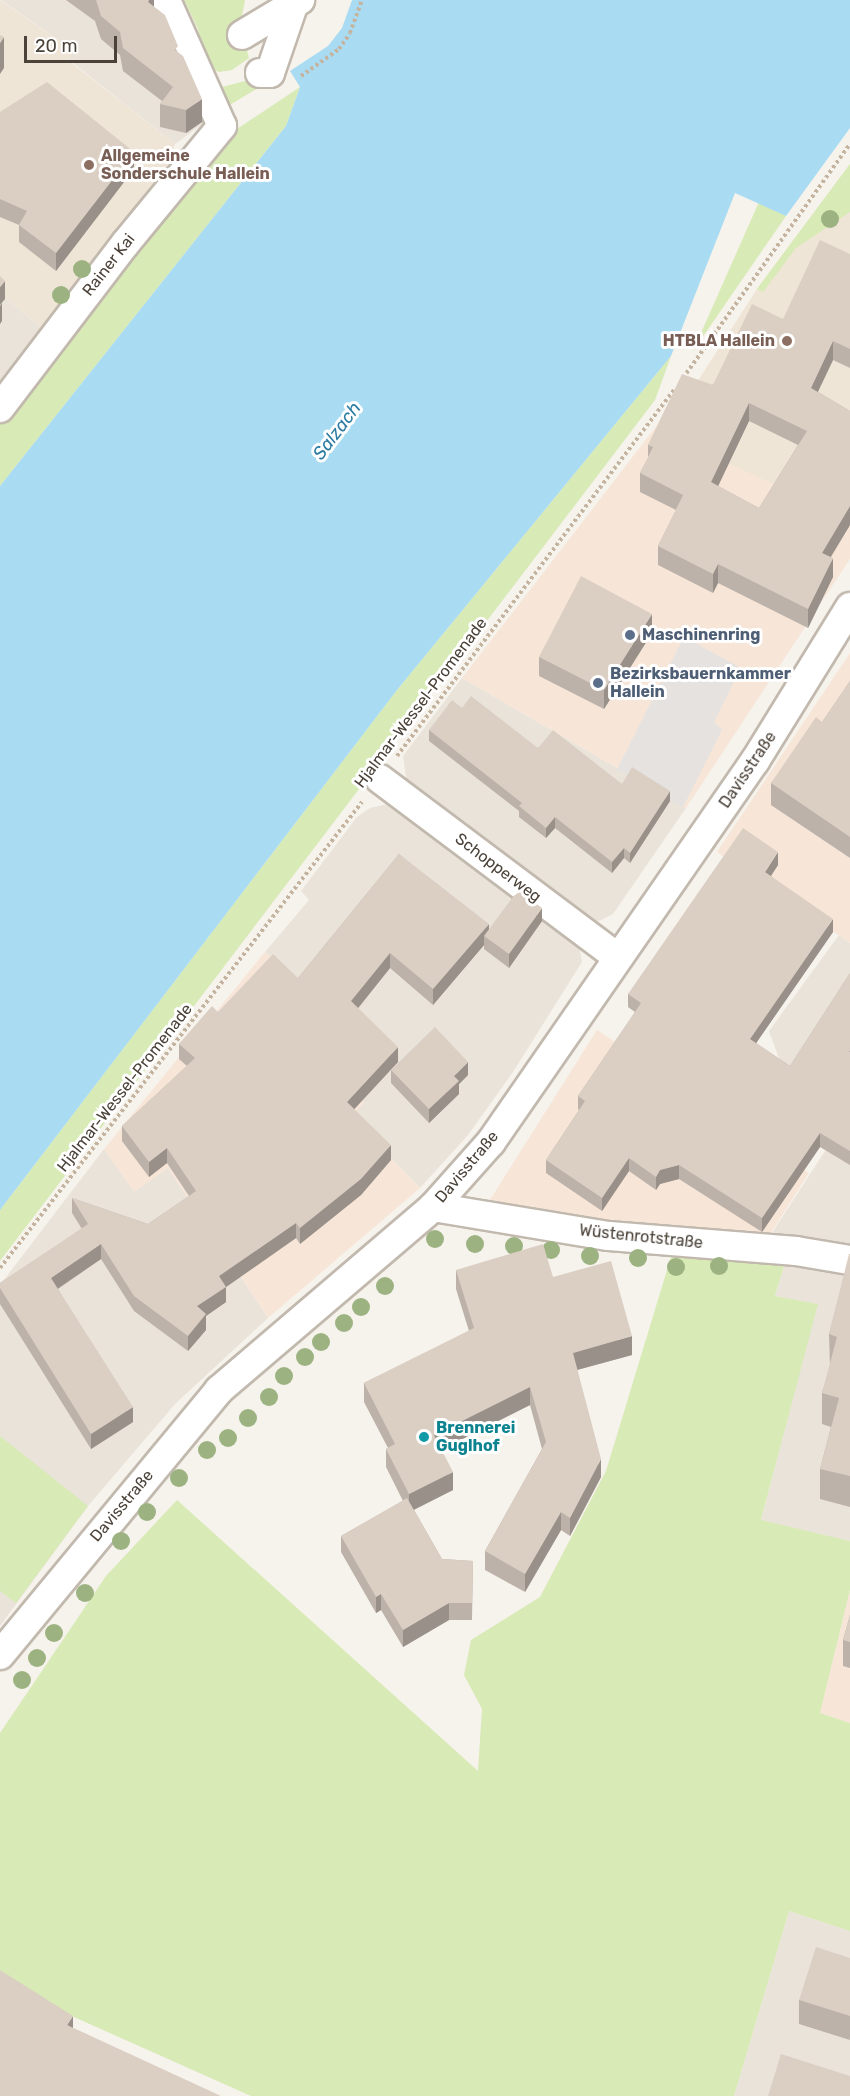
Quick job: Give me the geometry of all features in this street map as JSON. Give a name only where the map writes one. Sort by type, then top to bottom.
[{"type":"street","name":"Rainer Kai","points":[[0,408],[125,244],[222,126],[212,81],[192,40],[166,0]]},
{"type":"street","points":[[242,35],[296,1]]},
{"type":"street","points":[[260,73],[270,73],[296,1]]},
{"type":"street","name":"Davisstraße","points":[[0,1655],[219,1390],[433,1208],[491,1142],[755,761],[850,607]]},
{"type":"street","name":"Schopperweg","points":[[380,778],[617,957]]},
{"type":"street","name":"Wüstenrotstraße","points":[[433,1208],[609,1236],[796,1251],[850,1260]]},
{"type":"path","name":"Hjalmar-Wessel-Promenade","points":[[0,1268],[380,778],[672,394],[850,144]]},
{"type":"shaded area","points":[[0,0],[74,51],[68,60],[175,144],[167,167],[46,331],[0,294]]},
{"type":"shaded area","points":[[1,0],[174,0],[223,109],[175,144],[68,59],[74,51]]},
{"type":"shaded area","name":"HTBLA Hallein","points":[[850,164],[850,430],[776,485],[729,464],[749,421],[690,393],[757,289]]},
{"type":"shaded area","points":[[0,294],[46,331],[0,387]]},
{"type":"shaded area","points":[[685,389],[850,430],[850,559],[686,808],[462,678]]},
{"type":"shaded area","points":[[684,637],[741,668],[714,722],[722,730],[683,807],[617,769]]},
{"type":"shaded area","points":[[850,653],[850,943],[717,852]]},
{"type":"shaded area","points":[[462,678],[686,808],[613,914],[599,921],[584,918],[407,784],[403,756]]},
{"type":"shaded area","points":[[388,804],[407,811],[578,940],[582,962],[513,1072],[468,1135],[420,1188],[351,1117],[353,1092],[391,1052],[265,952],[309,900],[301,891],[357,817],[370,808]]},
{"type":"shaded area","points":[[839,935],[850,943],[850,1246],[768,1239],[849,1114],[783,1069],[769,1031]]},
{"type":"shaded area","points":[[265,952],[392,1052],[353,1092],[364,1103],[351,1117],[420,1188],[268,1318],[168,1168],[134,1192],[104,1149]]},
{"type":"shaded area","points":[[597,1030],[809,1173],[767,1239],[607,1225],[488,1203]]},
{"type":"shaded area","points":[[104,1149],[134,1191],[168,1168],[268,1318],[175,1404],[88,1506],[0,1626],[0,1285]]},
{"type":"shaded area","points":[[785,1263],[850,1270],[850,1541],[761,1521],[817,1304],[775,1296]]},
{"type":"shaded area","points":[[850,1590],[850,1723],[820,1713]]},
{"type":"shaded area","points":[[789,1911],[850,1931],[850,2096],[734,2096]]},
{"type":"green space","points":[[184,0],[245,0],[240,25],[249,58],[232,70],[219,72],[205,65],[198,29]]},
{"type":"green space","points":[[253,79],[265,84],[223,109],[218,88]]},
{"type":"green space","points":[[300,87],[286,126],[0,486],[0,424],[124,259],[228,135]]},
{"type":"green space","points":[[850,164],[850,212],[796,248],[763,292],[757,289]]},
{"type":"green space","points":[[759,202],[786,216],[693,351]]},
{"type":"green space","points":[[671,356],[655,400],[0,1261],[0,1210],[397,690]]},
{"type":"green space","points":[[671,1257],[785,1263],[775,1296],[818,1304],[761,1520],[850,1541],[850,1590],[820,1713],[850,1723],[850,1931],[789,1911],[734,2096],[251,2096],[0,1984],[0,1733],[106,1576],[177,1500],[478,1771],[482,1709],[464,1675],[471,1640],[540,1597],[606,1471]]},
{"type":"green space","points":[[0,1436],[88,1506],[16,1603],[0,1591]]},
{"type":"water","name":"Salzach","points":[[352,0],[850,0],[850,128],[786,216],[735,193],[671,356],[397,690],[0,1210],[0,486],[286,126],[300,87],[290,71],[328,46],[342,28]]},
{"type":"building","points":[[96,0],[149,0],[148,2],[165,15],[178,46],[175,50],[183,56],[202,99],[186,110],[160,104],[173,87],[123,48],[120,32],[101,16]]},
{"type":"building","name":"Allgemeine Sonderschule Hallein","points":[[47,82],[134,152],[56,253],[19,225],[27,211],[0,199],[0,112]]},
{"type":"building","points":[[820,240],[850,254],[850,349],[833,341],[811,388],[850,411],[850,506],[822,553],[833,558],[808,609],[718,564],[713,574],[658,546],[683,495],[640,473],[653,447],[648,445],[682,374],[713,385],[752,304],[783,319]],"holes":[[[749,403],[807,431],[759,508],[711,482]]]},
{"type":"building","points":[[0,276],[5,281],[0,287]]},
{"type":"building","points":[[581,576],[652,614],[604,690],[539,657]]},
{"type":"building","points":[[850,681],[850,837],[771,783],[816,717],[822,722]]},
{"type":"building","points":[[471,696],[538,748],[553,730],[622,784],[632,767],[670,791],[630,853],[624,848],[612,862],[555,817],[546,828],[519,806],[522,803],[429,730],[452,700],[462,708]]},
{"type":"building","points":[[743,828],[778,852],[765,872],[833,919],[750,1039],[790,1066],[850,973],[850,1151],[820,1133],[762,1218],[679,1165],[660,1170],[656,1177],[629,1158],[602,1198],[546,1160],[585,1101],[578,1096],[641,1003],[628,994]]},
{"type":"building","points":[[399,854],[489,924],[433,989],[390,953],[351,1001],[398,1047],[347,1102],[391,1145],[361,1179],[300,1228],[296,1223],[219,1276],[226,1287],[197,1306],[206,1314],[188,1336],[134,1296],[101,1244],[51,1278],[133,1407],[91,1434],[0,1288],[0,1283],[88,1224],[72,1198],[148,1224],[196,1191],[167,1148],[149,1162],[122,1126],[195,1058],[179,1044],[212,1006],[218,1012],[273,954],[298,978]]},
{"type":"building","points":[[518,890],[542,908],[509,954],[484,936]]},
{"type":"building","points":[[435,1027],[468,1062],[454,1076],[459,1081],[429,1109],[391,1070]]},
{"type":"building","points":[[543,1244],[553,1277],[611,1261],[632,1336],[573,1353],[601,1459],[570,1518],[561,1512],[525,1574],[485,1551],[546,1442],[530,1387],[434,1435],[453,1472],[409,1494],[386,1449],[395,1444],[364,1383],[474,1328],[456,1270]]},
{"type":"building","points":[[849,1254],[850,1476],[820,1469],[839,1398],[822,1393],[837,1337],[829,1334]]},
{"type":"building","points":[[407,1498],[442,1559],[473,1561],[472,1603],[449,1603],[403,1630],[381,1594],[376,1597],[341,1536]]},
{"type":"building","points":[[850,1615],[850,1642],[843,1640]]},
{"type":"building","points":[[816,1947],[850,1958],[850,2016],[799,2000]]},
{"type":"building","points":[[0,1970],[73,2016],[67,2025],[221,2096],[0,2096]]},
{"type":"building","points":[[781,2054],[850,2076],[850,2096],[768,2096]]},
{"type":"place","name":"Allgemeine Sonderschule Hallein","points":[[89,165]]},
{"type":"place","name":"HTBLA Hallein","points":[[787,341]]},
{"type":"place","name":"Maschinenring","points":[[630,635]]},
{"type":"place","name":"Bezirksbauernkammer Hallein","points":[[598,683]]},
{"type":"place","name":"Brennerei Guglhof","points":[[424,1437]]}]
